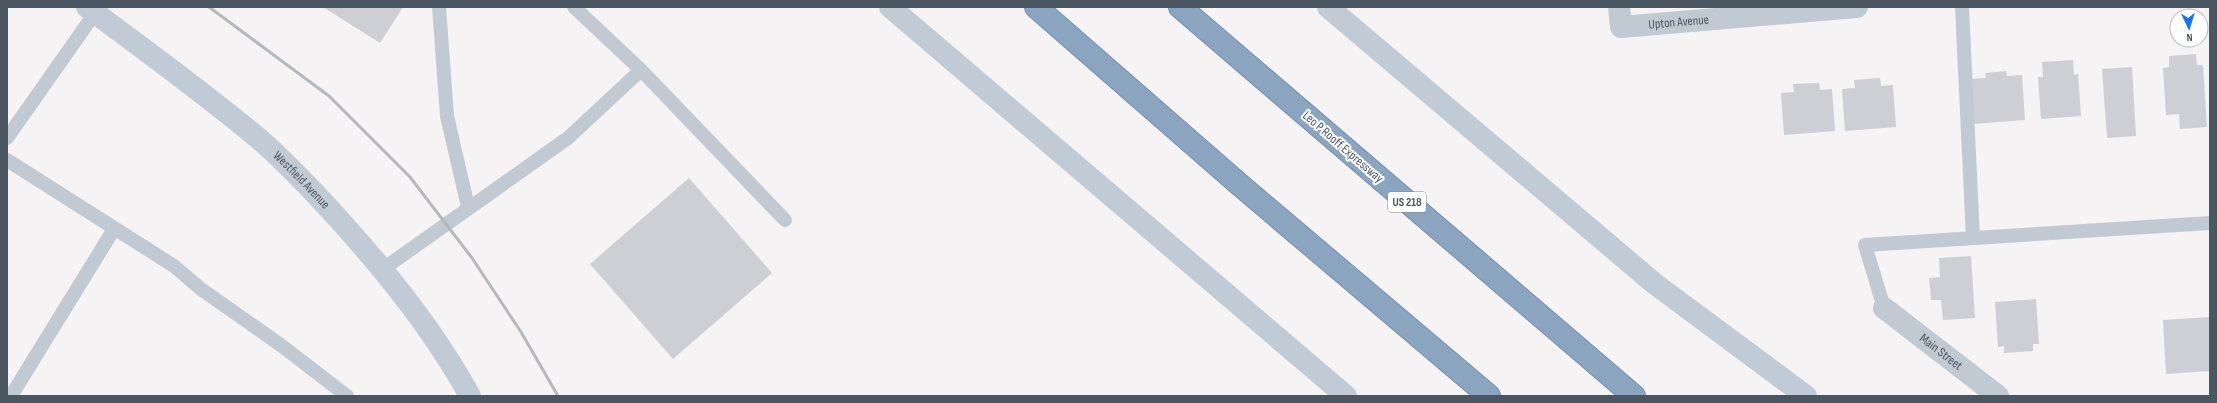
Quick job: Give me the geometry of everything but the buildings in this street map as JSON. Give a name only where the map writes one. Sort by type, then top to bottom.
[{"type":"highway","points":[[1036,7],[1240,184],[1489,396]]},
{"type":"highway","name":"Leo P Rooff Expressway","points":[[1180,7],[1634,396]]},
{"type":"street","points":[[890,7],[1346,396]]},
{"type":"street","points":[[1328,7],[1655,284],[1806,396]]},
{"type":"street","name":"Upton Avenue","points":[[1620,17],[1857,7]]},
{"type":"street","name":"Westfield Avenue","points":[[91,10],[195,87],[259,139],[318,196],[383,270],[424,323],[470,396]]},
{"type":"street","name":"Main Street","points":[[1884,308],[1998,396]]},
{"type":"lane","points":[[439,7],[447,116],[468,207]]},
{"type":"lane","points":[[574,7],[641,70],[785,220]]},
{"type":"lane","points":[[1962,7],[1973,238]]},
{"type":"lane","points":[[7,138],[91,10]]},
{"type":"lane","points":[[383,270],[468,207],[568,138],[641,70]]},
{"type":"lane","points":[[7,160],[174,266],[201,289],[282,346],[347,396]]},
{"type":"lane","points":[[1884,308],[1865,245],[2210,223]]},
{"type":"lane","points":[[12,396],[114,228]]},
{"type":"railway","points":[[209,7],[329,96],[410,177],[472,258],[521,332],[558,396]]}]
